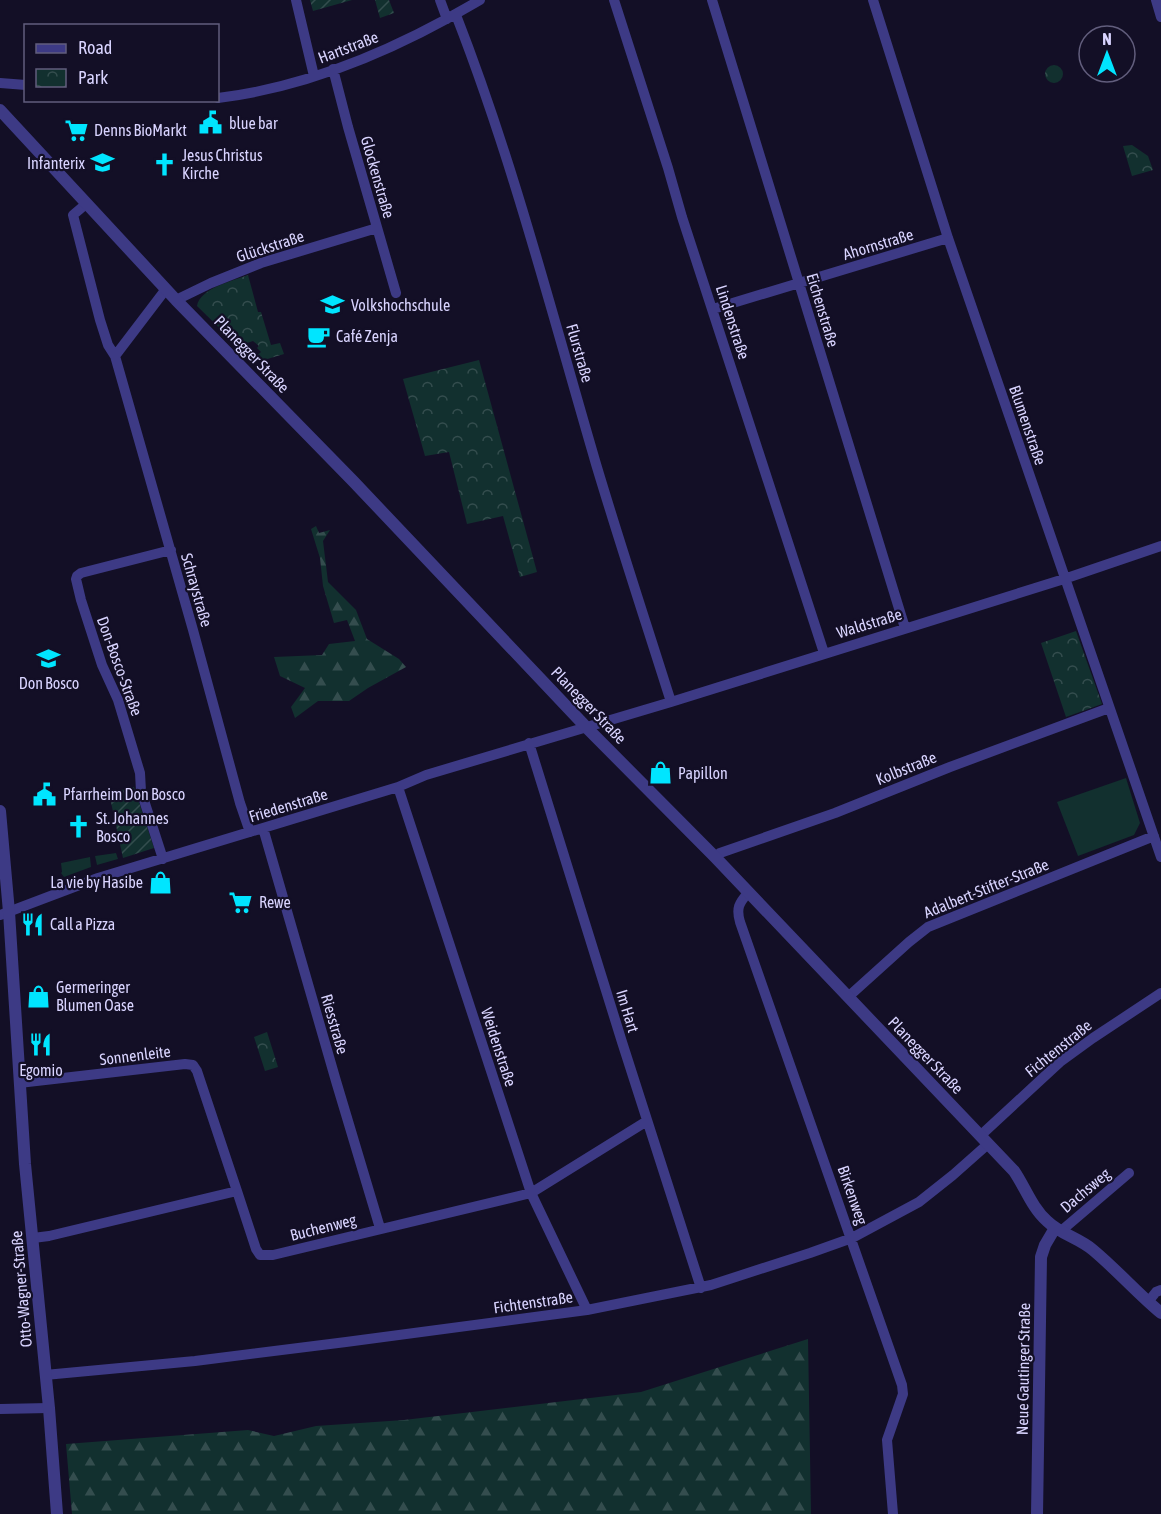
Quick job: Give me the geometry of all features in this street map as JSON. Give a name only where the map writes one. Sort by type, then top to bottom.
[{"type":"street","points":[[296,0],[314,76]]},
{"type":"street","name":"Flurstraße","points":[[440,0],[451,17],[495,127],[534,247],[597,466],[671,702]]},
{"type":"street","name":"Hartstraße","points":[[219,98],[265,90],[333,69],[395,45],[480,0]]},
{"type":"street","name":"Lindenstraße","points":[[614,0],[824,653]]},
{"type":"street","name":"Eichenstraße","points":[[712,0],[905,628]]},
{"type":"street","name":"Blumenstraße","points":[[873,0],[948,238],[1161,857]]},
{"type":"street","points":[[1156,0],[1161,17]]},
{"type":"street","name":"Glockenstraße","points":[[333,69],[396,293]]},
{"type":"street","points":[[0,83],[24,85]]},
{"type":"street","name":"Planegger Straße","points":[[0,110],[176,300],[361,489],[586,727],[714,857],[1014,1171],[1038,1212],[1058,1229],[1080,1240],[1094,1251],[1161,1313]]},
{"type":"street","name":"Schraystraße","points":[[86,204],[73,215],[96,305],[108,345],[113,353],[171,550],[240,803],[250,832]]},
{"type":"street","name":"Glückstraße","points":[[176,300],[261,263],[377,228]]},
{"type":"street","name":"Ahornstraße","points":[[713,309],[948,238]]},
{"type":"street","points":[[113,353],[166,289]]},
{"type":"street","name":"Waldstraße","points":[[586,727],[1064,579],[1161,546]]},
{"type":"street","name":"Don-Bosco-Straße","points":[[163,859],[141,791],[140,773],[117,700],[99,656],[76,579],[81,573],[171,550]]},
{"type":"street","name":"Kolbstraße","points":[[714,857],[726,850],[838,812],[950,767],[1109,708]]},
{"type":"street","name":"Friedenstraße","points":[[4,913],[98,878],[586,727]]},
{"type":"street","name":"Im Hart","points":[[529,743],[701,1287]]},
{"type":"street","name":"Weidenstraße","points":[[398,787],[531,1192],[587,1310]]},
{"type":"street","name":"Otto-Wagner-Straße","points":[[0,811],[4,913],[57,1514]]},
{"type":"street","name":"Riesstraße","points":[[263,828],[380,1228]]},
{"type":"street","name":"Adalbert-Stifter-Straße","points":[[848,997],[928,927],[1154,836]]},
{"type":"street","name":"Birkenweg","points":[[748,893],[738,906],[740,922],[903,1389],[887,1440],[893,1514]]},
{"type":"street","name":"Fichtenstraße","points":[[45,1375],[242,1355],[587,1310],[701,1287],[810,1253],[852,1238],[919,1202],[965,1165],[984,1140],[1060,1062],[1161,993]]},
{"type":"street","name":"Sonnenleite","points":[[19,1083],[185,1064],[193,1065],[237,1191]]},
{"type":"street","name":"Buchenweg","points":[[237,1191],[256,1249],[261,1255],[273,1255],[531,1192],[647,1121]]},
{"type":"street","name":"Dachsweg","points":[[1058,1229],[1129,1173]]},
{"type":"street","points":[[33,1238],[237,1191]]},
{"type":"street","name":"Neue Gautinger Straße","points":[[1037,1514],[1041,1257],[1045,1245],[1058,1229]]},
{"type":"street","points":[[1148,1302],[1156,1292],[1161,1290]]},
{"type":"street","points":[[0,1409],[49,1408]]},
{"type":"green space","points":[[310,0],[352,0],[313,11]]},
{"type":"green space","points":[[375,0],[389,0],[394,13],[380,18]]},
{"type":"green space","points":[[1050,65],[1058,65],[1063,70],[1061,81],[1050,83],[1045,78],[1045,70]]},
{"type":"green space","points":[[1132,145],[1148,156],[1153,170],[1132,176],[1123,146]]},
{"type":"green space","points":[[248,275],[258,312],[261,312],[271,345],[280,343],[284,354],[254,363],[250,360],[261,352],[257,348],[259,346],[253,341],[240,348],[197,306],[199,300],[210,290]]},
{"type":"green space","points":[[479,360],[537,572],[520,577],[503,516],[467,524],[449,452],[425,456],[403,379]]},
{"type":"green space","points":[[316,526],[319,533],[330,530],[323,541],[328,582],[356,610],[367,639],[399,659],[406,667],[349,701],[318,701],[295,718],[291,707],[305,688],[280,676],[274,657],[322,655],[329,644],[355,641],[347,620],[334,623],[323,586],[320,558],[311,529]]},
{"type":"green space","points":[[1076,631],[1102,704],[1066,717],[1041,643]]},
{"type":"green space","points":[[1126,778],[1140,823],[1134,835],[1078,856],[1057,802]]},
{"type":"green space","points":[[134,787],[154,848],[123,858],[109,793]]},
{"type":"green space","points":[[116,853],[118,859],[97,865],[95,856]]},
{"type":"green space","points":[[90,857],[91,867],[64,877],[61,873],[61,863]]},
{"type":"green space","points":[[267,1032],[278,1067],[265,1071],[254,1037]]},
{"type":"green space","points":[[808,1339],[811,1514],[72,1514],[66,1444],[248,1430],[274,1436],[316,1426],[404,1420],[641,1392]]},
{"type":"place","name":"blue bar","points":[[211,123]]},
{"type":"place","name":"Denns BioMarkt","points":[[76,130]]},
{"type":"place","name":"Infanterix","points":[[103,163]]},
{"type":"place","name":"Jesus Christus Kirche","points":[[164,164]]},
{"type":"place","name":"Volkshochschule","points":[[333,305]]},
{"type":"place","name":"Café Zenja","points":[[318,336]]},
{"type":"place","name":"Don Bosco","points":[[49,658]]},
{"type":"place","name":"Papillon","points":[[660,773]]},
{"type":"place","name":"Pfarrheim Don Bosco","points":[[45,794]]},
{"type":"place","name":"St. Johannes Bosco","points":[[78,827]]},
{"type":"place","name":"La vie by Hasibe","points":[[161,882]]},
{"type":"place","name":"Rewe","points":[[241,902]]},
{"type":"place","name":"Call a Pizza","points":[[32,924]]},
{"type":"place","name":"Germeringer Blumen Oase","points":[[38,996]]},
{"type":"place","name":"Egomio","points":[[41,1045]]}]
